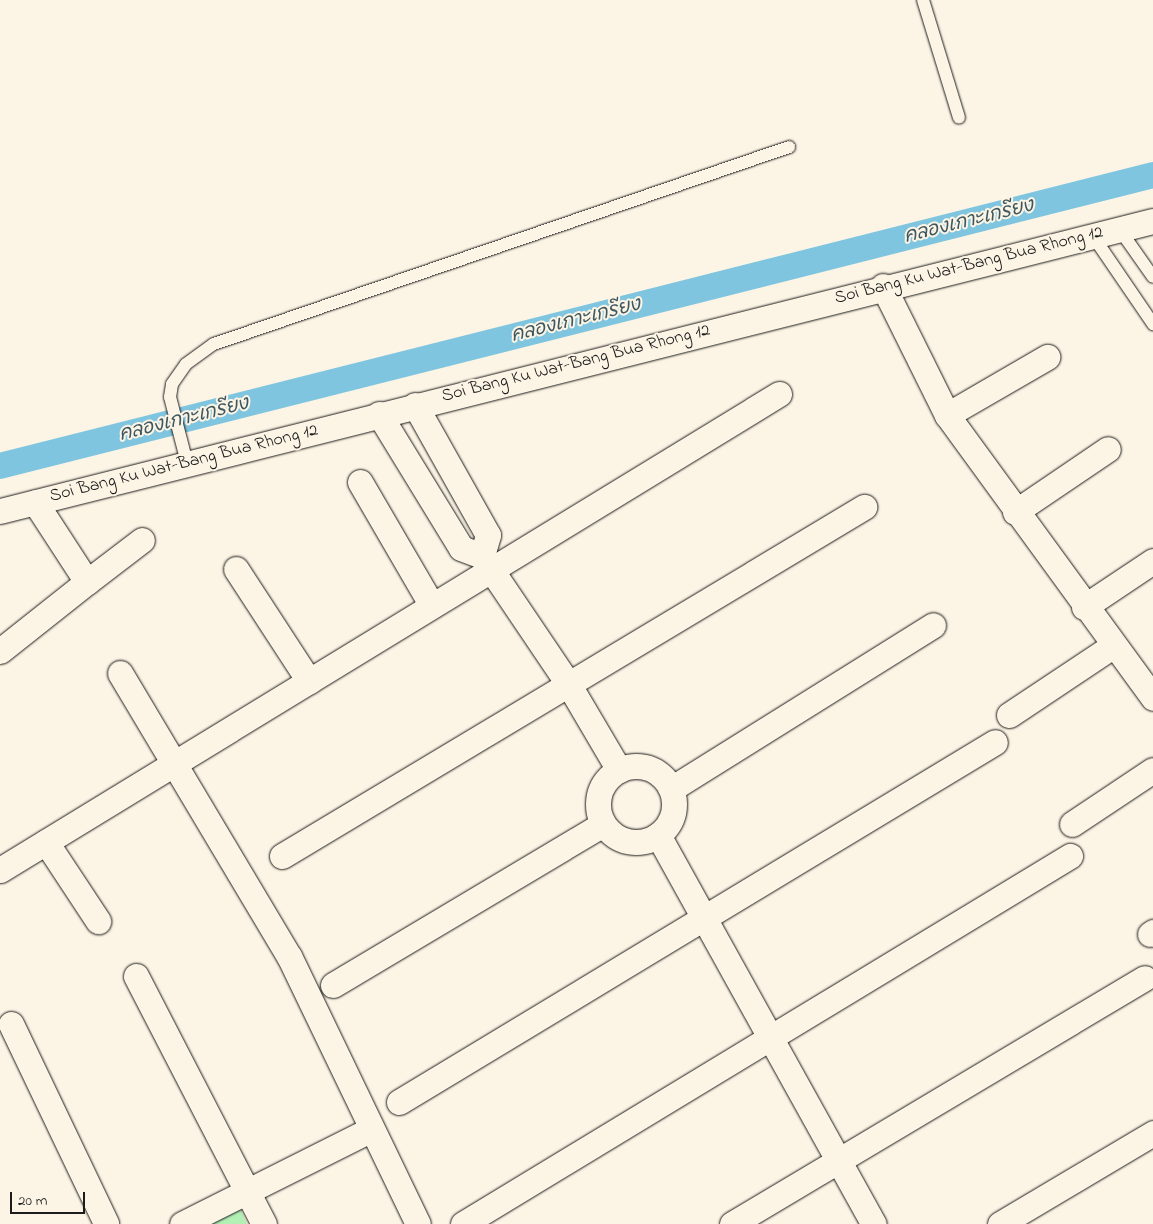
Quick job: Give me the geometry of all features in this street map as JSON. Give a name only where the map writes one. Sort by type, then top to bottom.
[{"type":"street","name":"Soi Bang Ku Wat-Bang Bua Rhong 12","points":[[0,510],[35,502],[185,454],[379,414],[883,286],[1153,221]]},
{"type":"street","points":[[883,286],[947,415],[1084,607],[1150,690]]},
{"type":"street","points":[[947,415],[1047,357]]},
{"type":"street","points":[[0,870],[176,765],[431,604],[486,564],[779,394]]},
{"type":"street","points":[[415,405],[488,535],[486,564]]},
{"type":"street","points":[[379,414],[461,548],[486,564],[569,685],[618,770]]},
{"type":"street","points":[[1015,512],[1108,449]]},
{"type":"street","points":[[360,482],[431,604]]},
{"type":"street","points":[[35,502],[87,582]]},
{"type":"street","points":[[282,856],[864,507]]},
{"type":"street","points":[[0,651],[142,540]]},
{"type":"street","points":[[1084,607],[1153,561]]},
{"type":"street","points":[[236,569],[309,681]]},
{"type":"street","points":[[671,789],[933,626]]},
{"type":"street","points":[[1009,715],[1114,644]]},
{"type":"street","points":[[120,673],[290,956],[418,1224]]},
{"type":"street","points":[[399,1102],[995,742]]},
{"type":"street","points":[[643,766],[665,778],[671,789],[673,814],[658,835],[635,842],[612,833],[603,824],[598,800],[608,777],[618,770],[643,766]]},
{"type":"street","points":[[1072,824],[1153,770]]},
{"type":"street","points":[[334,985],[603,824]]},
{"type":"street","points":[[658,835],[773,1040],[836,1160],[874,1224]]},
{"type":"street","points":[[46,842],[98,922]]},
{"type":"street","points":[[462,1224],[773,1040],[1070,856]]},
{"type":"street","points":[[136,976],[264,1224]]},
{"type":"street","points":[[732,1224],[836,1160],[1144,978]]},
{"type":"street","points":[[11,1024],[111,1224]]},
{"type":"street","points":[[182,1224],[372,1129]]},
{"type":"street","points":[[1000,1224],[1026,1217],[1153,1132]]},
{"type":"lane","points":[[923,0],[959,118]]},
{"type":"lane","points":[[185,454],[170,397],[178,373],[214,344],[789,148]]},
{"type":"lane","points":[[1120,230],[1153,277]]},
{"type":"lane","points":[[1092,236],[1153,324]]},
{"type":"green space","points":[[234,1195],[247,1224],[176,1224]]},
{"type":"waterway","name":"คลองเกาะเกรียง","points":[[0,466],[1153,175]]}]
